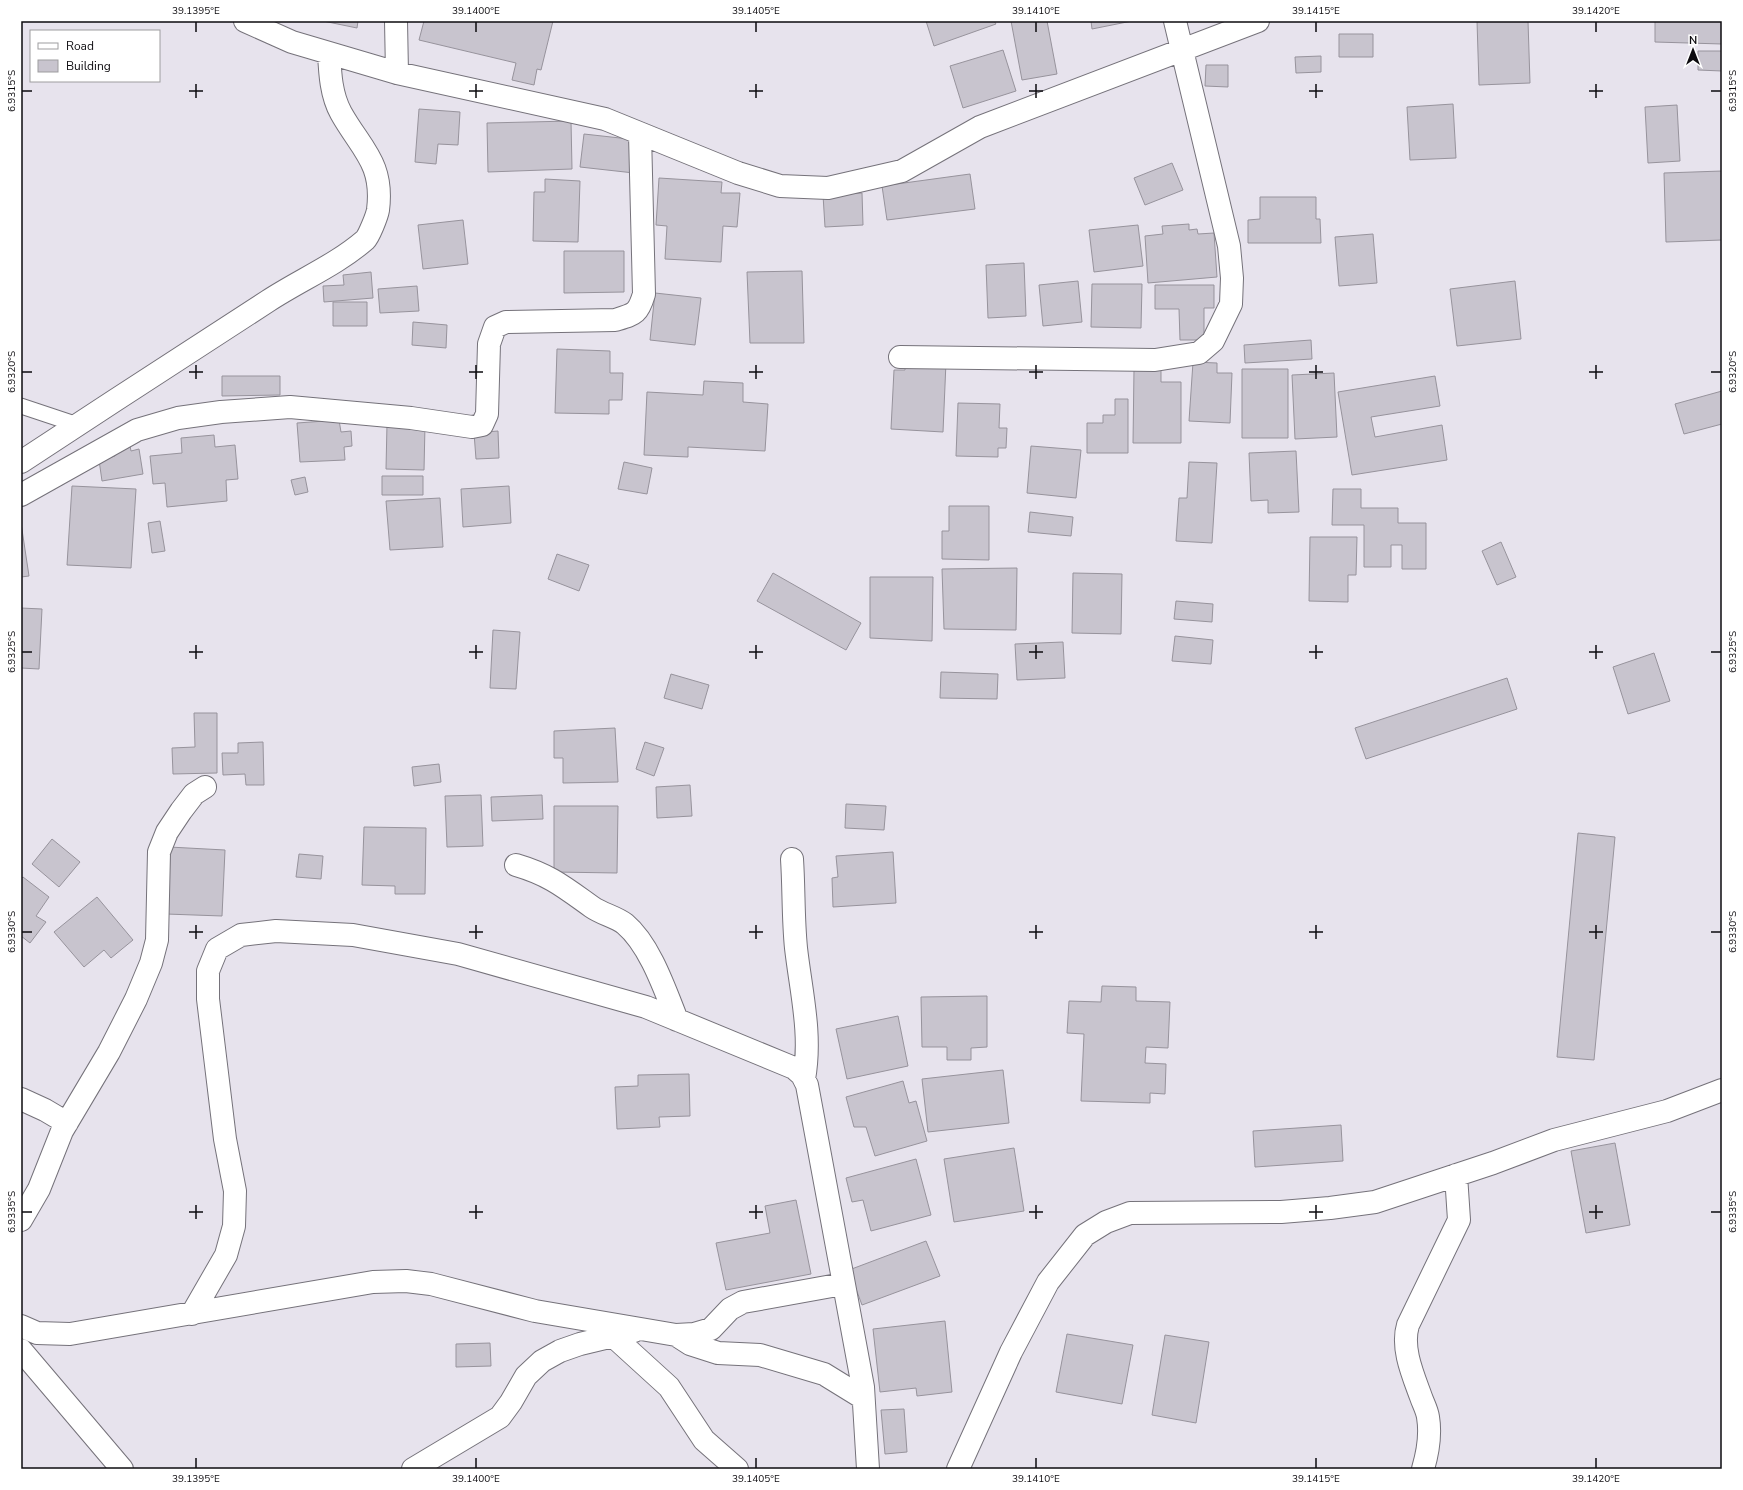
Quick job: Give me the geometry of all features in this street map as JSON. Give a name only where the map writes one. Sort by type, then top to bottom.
[{"type":"street","points":[[245,21],[292,42],[396,73],[605,120],[738,173],[780,186],[828,188],[902,171],[980,127],[1258,21]]},
{"type":"street","points":[[396,21],[396,73]]},
{"type":"street","points":[[900,357],[1155,360],[1199,353],[1213,341],[1231,304],[1231,265],[1227,238],[1175,21]]},
{"type":"street","points":[[21,462],[283,291],[343,257],[366,239],[378,212],[380,190],[374,165],[340,112],[330,78],[329,53]]},
{"type":"street","points":[[21,495],[137,430],[178,418],[221,412],[290,408],[411,418],[472,427],[482,425],[487,414],[490,344],[495,327],[506,322],[615,320],[631,316],[640,309],[644,294],[640,134]]},
{"type":"street","points":[[21,1220],[39,1189],[50,1158],[67,1123],[109,1052],[136,998],[151,963],[157,940],[159,852],[167,832],[194,794],[204,787]]},
{"type":"street","points":[[792,859],[796,948],[808,1040],[808,1058],[804,1079]]},
{"type":"street","points":[[516,865],[546,875],[560,883],[594,908],[624,924],[643,946],[655,965],[677,1020]]},
{"type":"street","points":[[192,1314],[226,1255],[234,1226],[235,1191],[225,1139],[208,999],[208,971],[217,949],[241,935],[276,931],[353,935],[458,954],[646,1007],[794,1068],[804,1079],[807,1085],[863,1387],[868,1469]]},
{"type":"street","points":[[958,1469],[1011,1352],[1048,1282],[1085,1235],[1106,1222],[1130,1213],[1193,1211],[1280,1212],[1330,1208],[1375,1202],[1554,1140],[1667,1111],[1722,1090]]},
{"type":"street","points":[[21,1099],[45,1110],[67,1123]]},
{"type":"street","points":[[1423,1469],[1429,1446],[1428,1416],[1420,1397],[1405,1347],[1405,1335],[1408,1325],[1459,1220],[1456,1175]]},
{"type":"street","points":[[21,1326],[37,1333],[70,1334],[373,1282],[406,1281],[431,1284],[535,1311],[676,1335],[694,1334],[711,1328],[730,1309],[742,1302],[843,1284]]},
{"type":"street","points":[[413,1469],[500,1417],[511,1402],[526,1376],[542,1361],[560,1351],[580,1344],[642,1329]]},
{"type":"street","points":[[676,1335],[690,1344],[718,1353],[760,1355],[824,1374],[864,1398]]},
{"type":"street","points":[[613,1336],[669,1387],[704,1440],[737,1469]]},
{"type":"street","points":[[21,1350],[122,1469]]},
{"type":"lane","points":[[21,406],[78,425]]},
{"type":"building","points":[[323,21],[358,21],[357,28]]},
{"type":"building","points":[[424,21],[553,21],[541,70],[537,69],[534,85],[512,80],[516,63],[419,40]]},
{"type":"building","points":[[926,21],[994,21],[996,24],[934,46]]},
{"type":"building","points":[[1011,21],[1047,21],[1057,74],[1022,80]]},
{"type":"building","points":[[1091,21],[1132,21],[1092,29]]},
{"type":"building","points":[[1477,21],[1528,21],[1530,83],[1479,85]]},
{"type":"building","points":[[1655,21],[1722,21],[1722,44],[1655,42]]},
{"type":"building","points":[[1339,34],[1373,34],[1373,57],[1339,57]]},
{"type":"building","points":[[1003,50],[1016,91],[963,108],[950,66]]},
{"type":"building","points":[[1698,51],[1722,51],[1722,71],[1698,70]]},
{"type":"building","points":[[1321,56],[1321,72],[1296,73],[1295,57]]},
{"type":"building","points":[[1206,65],[1228,65],[1228,87],[1205,86]]},
{"type":"building","points":[[1453,104],[1456,158],[1410,160],[1407,107]]},
{"type":"building","points":[[1677,105],[1680,161],[1648,163],[1645,107]]},
{"type":"building","points":[[419,109],[460,112],[458,145],[438,144],[436,164],[415,162]]},
{"type":"building","points":[[571,121],[572,169],[488,172],[487,123]]},
{"type":"building","points":[[584,134],[638,140],[634,173],[580,167]]},
{"type":"building","points":[[1172,163],[1183,190],[1145,205],[1134,178]]},
{"type":"building","points":[[1722,171],[1722,240],[1666,242],[1664,173]]},
{"type":"building","points":[[970,174],[975,209],[887,220],[882,186]]},
{"type":"building","points":[[659,178],[722,182],[721,193],[740,193],[737,227],[723,226],[721,262],[665,259],[667,226],[656,225]]},
{"type":"building","points":[[545,179],[580,181],[578,242],[533,241],[534,192],[545,192]]},
{"type":"building","points":[[862,193],[863,225],[825,227],[823,195]]},
{"type":"building","points":[[1260,197],[1316,197],[1316,219],[1320,219],[1321,243],[1248,243],[1248,220],[1260,219]]},
{"type":"building","points":[[463,220],[468,264],[423,269],[418,225]]},
{"type":"building","points":[[1189,224],[1189,230],[1197,229],[1198,234],[1214,233],[1217,277],[1148,283],[1145,236],[1163,234],[1162,226]]},
{"type":"building","points":[[1138,225],[1143,266],[1094,272],[1089,230]]},
{"type":"building","points":[[1373,234],[1377,283],[1339,286],[1335,237]]},
{"type":"building","points":[[564,251],[624,251],[624,292],[564,293]]},
{"type":"building","points":[[1024,263],[1026,316],[988,318],[986,265]]},
{"type":"building","points":[[802,271],[804,343],[750,343],[747,272]]},
{"type":"building","points":[[371,272],[373,298],[324,302],[323,286],[344,285],[343,275]]},
{"type":"building","points":[[1078,281],[1082,322],[1043,326],[1039,285]]},
{"type":"building","points":[[1515,281],[1521,339],[1457,346],[1450,289]]},
{"type":"building","points":[[1092,284],[1142,284],[1141,328],[1091,327]]},
{"type":"building","points":[[1155,285],[1214,285],[1214,308],[1204,308],[1204,340],[1180,340],[1179,309],[1155,309]]},
{"type":"building","points":[[417,286],[419,311],[380,313],[378,289]]},
{"type":"building","points":[[655,293],[701,298],[695,345],[650,340]]},
{"type":"building","points":[[333,302],[367,302],[367,326],[333,326]]},
{"type":"building","points":[[413,322],[447,325],[446,348],[412,345]]},
{"type":"building","points":[[1311,340],[1312,359],[1245,363],[1244,345]]},
{"type":"building","points":[[557,349],[610,351],[610,373],[623,373],[622,400],[609,400],[609,414],[555,413]]},
{"type":"building","points":[[905,360],[946,362],[943,432],[891,429],[894,370],[905,370]]},
{"type":"building","points":[[1193,362],[1217,363],[1217,373],[1232,373],[1230,423],[1189,421]]},
{"type":"building","points":[[1134,369],[1161,369],[1161,382],[1181,382],[1181,443],[1133,443]]},
{"type":"building","points":[[1242,369],[1288,369],[1288,438],[1242,438]]},
{"type":"building","points":[[1334,373],[1337,437],[1295,439],[1292,375]]},
{"type":"building","points":[[222,376],[280,376],[280,395],[222,396]]},
{"type":"building","points":[[1435,376],[1440,406],[1371,417],[1375,437],[1442,425],[1447,460],[1352,475],[1338,392]]},
{"type":"building","points":[[704,381],[743,383],[743,402],[768,404],[765,451],[688,447],[688,457],[644,455],[647,392],[703,395]]},
{"type":"building","points":[[1722,391],[1722,424],[1684,434],[1675,404]]},
{"type":"building","points":[[1115,399],[1128,399],[1128,453],[1087,453],[1087,423],[1103,423],[1103,415],[1115,415]]},
{"type":"building","points":[[958,403],[1000,404],[999,428],[1007,428],[1006,448],[998,448],[998,457],[956,456]]},
{"type":"building","points":[[339,420],[341,432],[351,431],[352,446],[344,447],[345,460],[300,462],[297,423]]},
{"type":"building","points":[[387,424],[425,425],[424,470],[386,469]]},
{"type":"building","points":[[498,431],[499,458],[476,459],[474,433]]},
{"type":"building","points":[[214,435],[215,447],[235,445],[238,479],[226,480],[227,501],[167,507],[165,483],[153,484],[150,456],[182,453],[181,438]]},
{"type":"building","points":[[130,446],[131,451],[139,449],[143,474],[102,481],[99,460],[115,456],[114,448]]},
{"type":"building","points":[[1031,446],[1081,450],[1076,498],[1027,493]]},
{"type":"building","points":[[1296,451],[1299,512],[1268,513],[1268,500],[1251,501],[1249,453]]},
{"type":"building","points":[[624,462],[652,468],[647,494],[618,489]]},
{"type":"building","points":[[1189,462],[1217,463],[1212,543],[1176,541],[1179,498],[1187,498]]},
{"type":"building","points":[[382,476],[423,476],[423,495],[382,495]]},
{"type":"building","points":[[305,477],[308,492],[295,495],[291,480]]},
{"type":"building","points":[[72,486],[136,489],[131,568],[67,565]]},
{"type":"building","points":[[509,486],[511,523],[463,527],[461,489]]},
{"type":"building","points":[[1333,489],[1361,489],[1361,508],[1398,508],[1398,523],[1426,523],[1426,569],[1402,569],[1402,545],[1391,545],[1391,567],[1364,567],[1364,525],[1332,525]]},
{"type":"building","points":[[440,498],[443,547],[390,550],[386,501]]},
{"type":"building","points":[[949,506],[989,506],[989,560],[942,559],[942,531],[949,531]]},
{"type":"building","points":[[1030,512],[1073,517],[1071,536],[1028,532]]},
{"type":"building","points":[[160,521],[165,551],[152,553],[148,523]]},
{"type":"building","points":[[21,523],[29,576],[21,577]]},
{"type":"building","points":[[1310,537],[1357,537],[1356,575],[1348,575],[1348,602],[1309,601]]},
{"type":"building","points":[[1501,542],[1516,577],[1497,585],[1482,551]]},
{"type":"building","points":[[557,554],[589,565],[579,591],[548,579]]},
{"type":"building","points":[[1017,568],[1016,630],[944,629],[942,569]]},
{"type":"building","points":[[773,573],[861,623],[846,650],[757,601]]},
{"type":"building","points":[[1073,573],[1122,574],[1121,634],[1072,633]]},
{"type":"building","points":[[870,577],[933,577],[932,641],[870,638]]},
{"type":"building","points":[[1176,601],[1213,604],[1212,622],[1174,619]]},
{"type":"building","points":[[21,608],[42,609],[39,669],[21,668]]},
{"type":"building","points":[[493,630],[520,632],[516,689],[490,688]]},
{"type":"building","points":[[1175,636],[1213,640],[1211,664],[1172,661]]},
{"type":"building","points":[[1063,642],[1065,678],[1017,680],[1015,644]]},
{"type":"building","points":[[1654,653],[1670,701],[1628,714],[1613,667]]},
{"type":"building","points":[[941,672],[998,674],[997,699],[940,698]]},
{"type":"building","points":[[671,674],[709,685],[702,709],[664,698]]},
{"type":"building","points":[[1507,678],[1517,709],[1366,759],[1355,728]]},
{"type":"building","points":[[194,713],[217,713],[217,773],[173,774],[172,748],[195,747]]},
{"type":"building","points":[[615,728],[618,782],[563,783],[563,758],[554,758],[554,731]]},
{"type":"building","points":[[263,742],[264,785],[246,785],[245,774],[223,775],[222,753],[238,753],[238,743]]},
{"type":"building","points":[[645,742],[664,748],[654,776],[636,769]]},
{"type":"building","points":[[439,764],[441,782],[414,786],[412,767]]},
{"type":"building","points":[[690,785],[692,816],[657,818],[656,787]]},
{"type":"building","points":[[481,795],[483,846],[447,847],[445,796]]},
{"type":"building","points":[[542,795],[543,819],[492,821],[491,797]]},
{"type":"building","points":[[846,804],[886,806],[884,830],[845,828]]},
{"type":"building","points":[[554,806],[618,806],[617,873],[554,872]]},
{"type":"building","points":[[364,827],[426,828],[425,894],[395,894],[395,886],[362,885]]},
{"type":"building","points":[[1578,833],[1615,837],[1594,1060],[1557,1057]]},
{"type":"building","points":[[52,839],[80,862],[59,887],[32,864]]},
{"type":"building","points":[[169,847],[225,850],[222,916],[166,914]]},
{"type":"building","points":[[893,852],[896,903],[833,907],[832,878],[838,877],[836,856]]},
{"type":"building","points":[[299,854],[323,856],[321,879],[296,877]]},
{"type":"building","points":[[23,877],[49,897],[36,916],[46,922],[30,943],[21,936],[21,879]]},
{"type":"building","points":[[97,897],[133,940],[111,958],[104,950],[84,967],[54,932]]},
{"type":"building","points":[[1102,986],[1136,987],[1136,1001],[1170,1002],[1168,1048],[1146,1047],[1145,1063],[1166,1064],[1165,1094],[1150,1093],[1150,1103],[1081,1101],[1084,1034],[1067,1033],[1069,1001],[1101,1002]]},
{"type":"building","points":[[987,996],[987,1047],[971,1048],[971,1060],[947,1060],[947,1047],[922,1047],[921,997]]},
{"type":"building","points":[[898,1016],[908,1066],[847,1079],[836,1029]]},
{"type":"building","points":[[1003,1070],[1009,1123],[928,1132],[922,1079]]},
{"type":"building","points":[[689,1074],[690,1116],[659,1117],[660,1127],[617,1129],[615,1087],[638,1086],[638,1075]]},
{"type":"building","points":[[903,1081],[909,1103],[916,1101],[927,1141],[875,1156],[866,1127],[854,1127],[846,1097]]},
{"type":"building","points":[[1341,1125],[1343,1161],[1255,1167],[1253,1131]]},
{"type":"building","points":[[1615,1143],[1630,1225],[1586,1233],[1571,1151]]},
{"type":"building","points":[[1014,1148],[1024,1211],[954,1222],[944,1159]]},
{"type":"building","points":[[916,1159],[931,1215],[871,1231],[863,1200],[852,1202],[846,1178]]},
{"type":"building","points":[[796,1200],[811,1274],[726,1290],[716,1243],[770,1233],[765,1206]]},
{"type":"building","points":[[926,1241],[940,1276],[862,1305],[849,1270]]},
{"type":"building","points":[[945,1321],[952,1392],[917,1396],[916,1388],[880,1392],[873,1329]]},
{"type":"building","points":[[1067,1334],[1133,1345],[1122,1404],[1056,1392]]},
{"type":"building","points":[[1165,1335],[1209,1342],[1196,1423],[1152,1415]]},
{"type":"building","points":[[490,1343],[491,1366],[456,1367],[456,1344]]},
{"type":"building","points":[[904,1409],[907,1452],[885,1454],[881,1410]]}]
